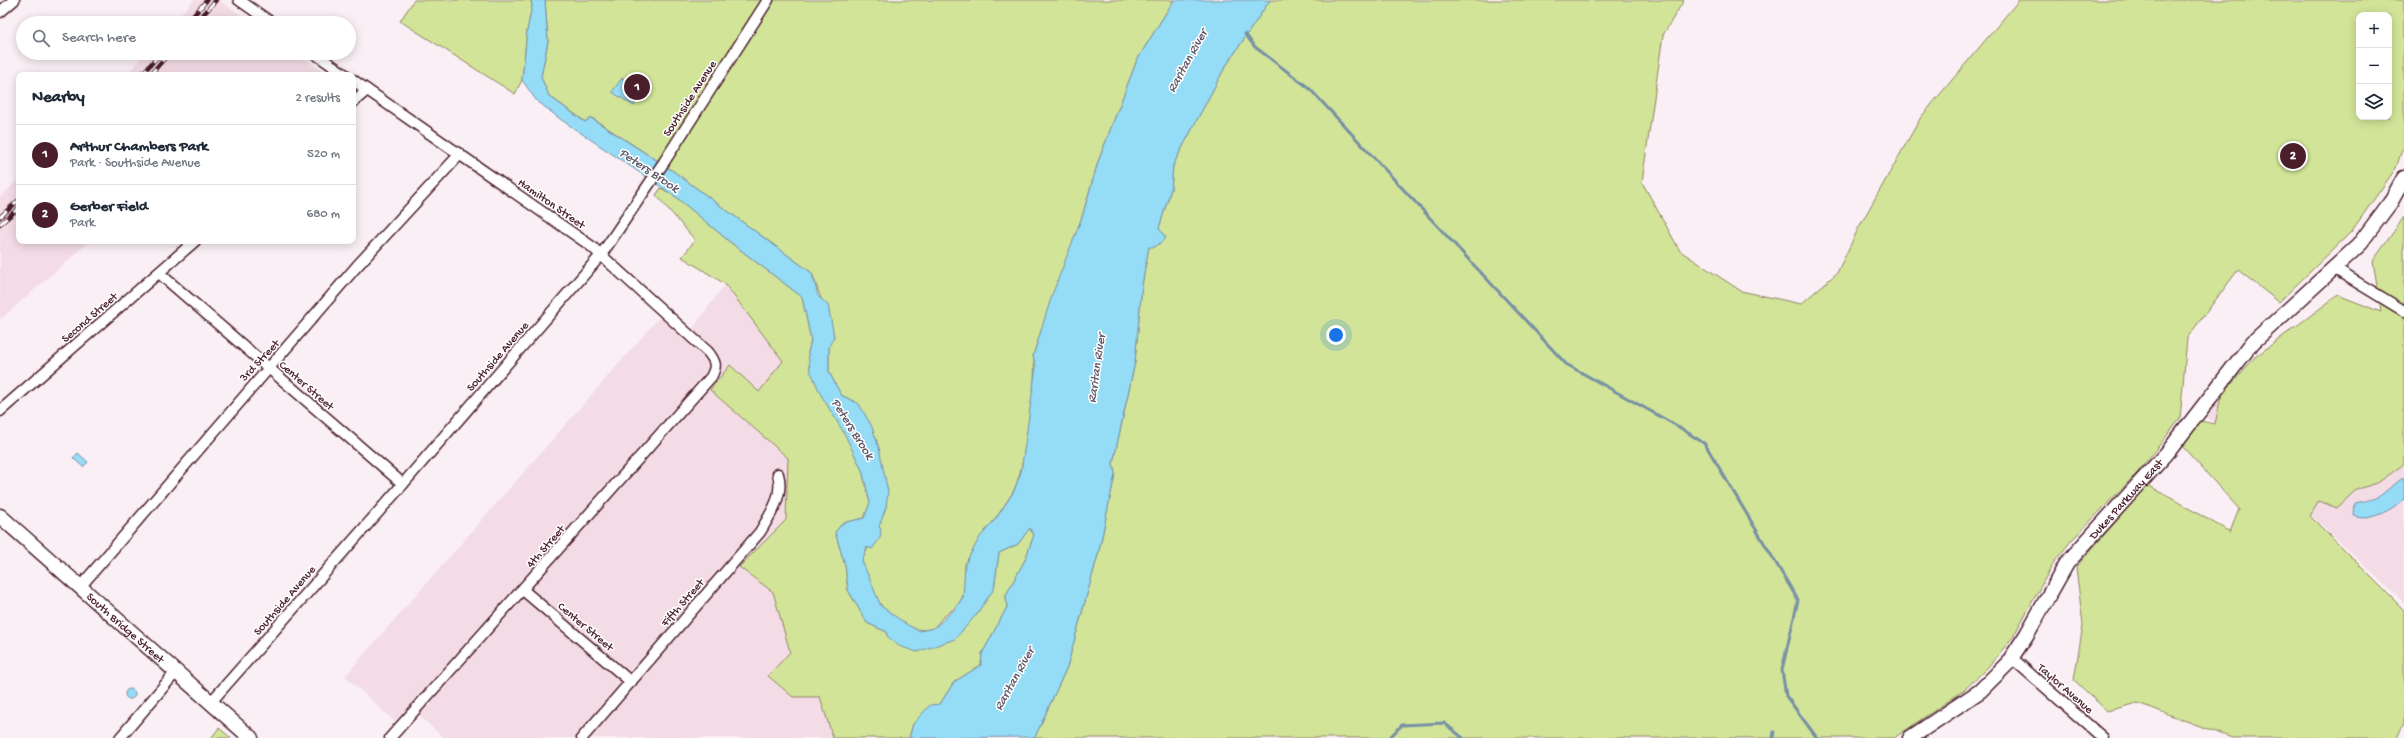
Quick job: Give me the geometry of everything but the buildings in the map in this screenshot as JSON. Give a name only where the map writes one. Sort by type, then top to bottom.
[{"type":"street","points":[[0,12],[14,0]]},
{"type":"street","points":[[239,0],[262,16]]},
{"type":"street","name":"Southside Avenue","points":[[211,702],[403,484],[601,255],[664,162],[768,0]]},
{"type":"street","points":[[324,60],[342,72]]},
{"type":"street","name":"Hamilton Street","points":[[356,82],[460,154],[601,255],[708,352],[716,362],[716,368]]},
{"type":"street","points":[[356,99],[367,90]]},
{"type":"street","name":"3rd Street","points":[[80,587],[357,266],[460,154]]},
{"type":"street","name":"Dukes Parkway East","points":[[1910,738],[1980,691],[2012,658],[2067,563],[2167,453],[2253,342],[2346,259],[2367,236],[2404,178]]},
{"type":"street","name":"Second Street","points":[[0,412],[192,244]]},
{"type":"street","points":[[2335,269],[2404,311]]},
{"type":"street","name":"Center Street","points":[[159,273],[268,369],[403,484]]},
{"type":"street","name":"4th Street","points":[[390,738],[711,377],[716,368]]},
{"type":"street","name":"Fifth Street","points":[[582,738],[760,532],[778,501],[780,482],[778,474]]},
{"type":"street","name":"South Bridge Street","points":[[0,516],[175,673],[211,702],[251,738]]},
{"type":"street","name":"Center Street","points":[[523,590],[631,682]]},
{"type":"street","name":"Taylor Avenue","points":[[2012,658],[2103,738]]},
{"type":"street","points":[[120,738],[175,673]]},
{"type":"shaded area","points":[[194,0],[219,0],[242,16],[179,16]]},
{"type":"shaded area","points":[[140,60],[306,60],[324,72],[129,72]]},
{"type":"shaded area","points":[[16,182],[16,244],[87,244],[0,320],[0,197]]},
{"type":"shaded area","points":[[725,284],[784,361],[741,417],[788,458],[786,520],[740,567],[773,592],[790,652],[768,677],[793,697],[820,697],[833,738],[444,738],[415,712],[402,728],[345,676],[663,313],[688,335]]},
{"type":"shaded area","points":[[2223,393],[2336,499],[2404,443],[2404,603],[2205,415]]},
{"type":"green space","points":[[414,0],[531,0],[532,6],[527,31],[522,80],[515,94],[400,21]]},
{"type":"green space","points":[[545,0],[1174,0],[1137,60],[1098,162],[1082,217],[1033,355],[1034,383],[1032,403],[1026,446],[1017,482],[1008,500],[969,557],[966,567],[965,588],[962,598],[955,607],[933,628],[927,630],[919,629],[897,620],[881,605],[865,572],[862,561],[886,507],[879,448],[859,404],[841,395],[829,372],[829,347],[834,336],[812,273],[673,171],[592,118],[586,122],[549,96],[541,77],[548,41]]},
{"type":"green space","points":[[1270,0],[1684,0],[1663,35],[1642,182],[1680,251],[1741,291],[1801,304],[1837,273],[1859,227],[1921,117],[2019,0],[2404,0],[2404,144],[2396,168],[2351,232],[2279,302],[2238,270],[2187,338],[2180,419],[2138,472],[2071,541],[2054,562],[2013,637],[1988,667],[1963,691],[1894,738],[1032,738],[1035,737],[1067,667],[1099,551],[1115,474],[1113,463],[1135,362],[1142,285],[1149,246],[1155,247],[1171,189],[1173,165],[1224,69]]},
{"type":"green space","points":[[661,188],[676,197],[730,242],[802,297],[811,340],[808,353],[862,470],[870,503],[864,518],[843,523],[835,532],[845,565],[848,590],[867,623],[887,632],[917,652],[994,589],[999,553],[1018,544],[1029,528],[1034,535],[1025,560],[1006,595],[1007,607],[982,654],[981,665],[954,682],[940,704],[913,724],[909,738],[833,738],[820,697],[793,697],[768,676],[790,652],[773,592],[739,567],[786,520],[788,458],[710,390],[730,365],[759,392],[783,361],[725,284],[682,257],[695,240],[656,195]]},
{"type":"green space","points":[[2404,217],[2404,464],[2379,482],[2356,490],[2337,508],[2319,501],[2310,516],[2404,610],[2404,723],[2397,738],[2232,738],[2138,703],[2107,711],[2074,680],[2083,625],[2076,567],[2148,485],[2230,532],[2239,509],[2182,446],[2201,421],[2215,424],[2221,396],[2255,357],[2338,295],[2381,312],[2373,261]]},
{"type":"green space","points":[[219,728],[231,738],[211,738]]},
{"type":"water","points":[[531,0],[545,0],[548,41],[541,77],[549,96],[585,122],[591,118],[673,171],[812,273],[818,296],[828,305],[834,336],[829,347],[829,372],[841,395],[859,404],[872,427],[879,448],[888,492],[886,507],[879,527],[881,529],[880,538],[872,549],[867,547],[862,561],[881,606],[906,624],[919,631],[934,628],[955,609],[963,597],[965,564],[980,537],[997,517],[1014,491],[1021,472],[1036,366],[1033,356],[1052,295],[1082,217],[1098,162],[1137,60],[1174,0],[1270,0],[1224,69],[1173,165],[1171,189],[1159,228],[1166,238],[1155,247],[1149,247],[1142,285],[1135,362],[1113,463],[1115,474],[1099,551],[1067,667],[1035,737],[909,738],[913,724],[930,705],[940,704],[954,682],[981,665],[982,654],[1007,607],[1006,595],[1025,560],[1034,535],[1030,528],[1018,544],[999,553],[994,589],[976,615],[955,639],[917,652],[899,646],[887,636],[887,632],[867,623],[848,590],[845,565],[835,532],[843,523],[864,518],[870,503],[862,470],[844,433],[821,395],[810,370],[808,353],[811,340],[802,297],[730,242],[676,197],[560,119],[536,100],[522,80],[527,31],[532,6]]},
{"type":"water","points":[[622,78],[643,92],[634,106],[612,92]]},
{"type":"water","points":[[78,453],[88,462],[83,467],[73,458]]},
{"type":"water","points":[[2404,477],[2404,499],[2399,503],[2387,511],[2374,516],[2360,518],[2354,516],[2355,503],[2377,498]]},
{"type":"water","points":[[128,689],[132,689],[134,690],[134,698],[128,699],[125,696],[125,692]]},
{"type":"waterway","points":[[1245,34],[1255,47],[1309,88],[1566,364],[1679,427],[1705,444],[1798,600],[1782,670],[1786,696],[1817,738]]},
{"type":"waterway","points":[[1389,738],[1402,725],[1444,723],[1463,738]]},
{"type":"waterway","points":[[1773,738],[1774,732]]},
{"type":"railway","points":[[193,16],[207,0]]},
{"type":"railway","points":[[202,16],[216,0]]},
{"type":"railway","points":[[144,72],[155,60]]},
{"type":"railway","points":[[153,72],[163,60]]},
{"type":"railway","points":[[0,217],[16,203]]},
{"type":"railway","points":[[0,224],[16,211]]},
{"type":"place","name":"Arthur Chambers Park","points":[[637,87]]},
{"type":"place","name":"Gerber Field","points":[[2293,156]]},
{"type":"water label","name":"Raritan River","points":[[1186,60]]},
{"type":"water label","name":"Peters Brook","points":[[650,169]]},
{"type":"water label","name":"Raritan River","points":[[1095,368]]},
{"type":"water label","name":"Peters Brook","points":[[854,428]]},
{"type":"water label","name":"Raritan River","points":[[1013,678]]}]
